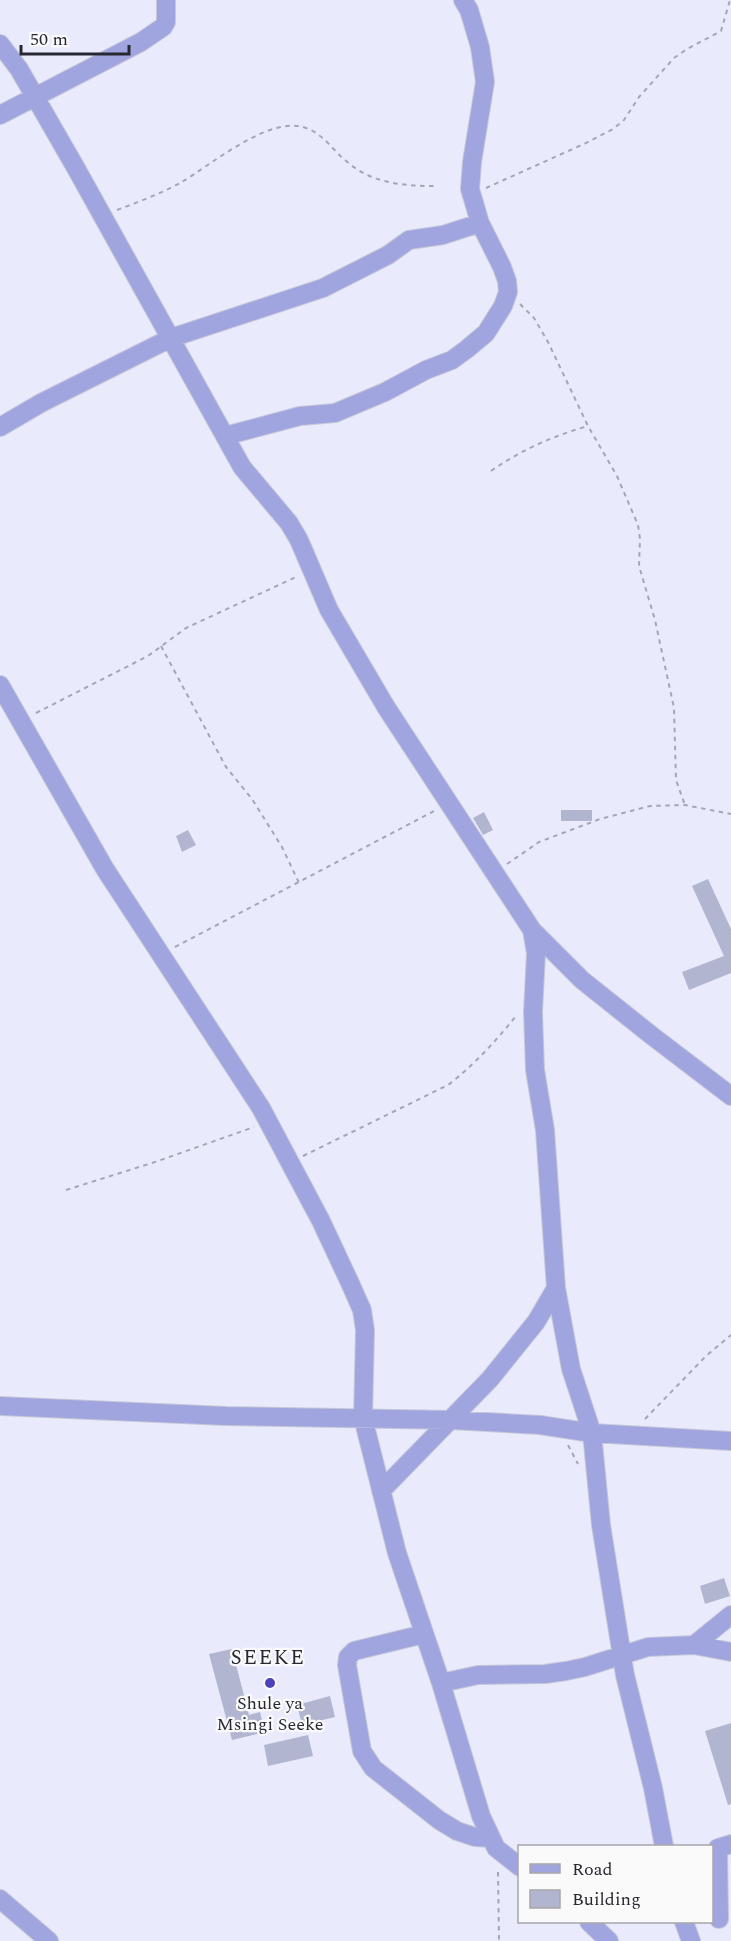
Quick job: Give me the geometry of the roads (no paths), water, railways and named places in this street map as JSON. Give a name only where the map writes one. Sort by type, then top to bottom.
[{"type":"street","points":[[0,115],[141,42],[163,27],[167,17],[166,0]]},
{"type":"street","points":[[225,436],[300,416],[335,413],[386,392],[426,370],[452,360],[486,333],[503,306],[508,292],[507,281],[480,223],[470,180],[485,82],[480,47],[469,10],[463,0]]},
{"type":"street","points":[[0,44],[18,69],[103,216],[242,467],[289,523],[299,540],[329,610],[354,654],[386,707],[532,930],[582,980],[731,1096]]},
{"type":"street","points":[[0,427],[41,403],[171,338],[323,288],[388,255],[409,240],[443,235],[480,223]]},
{"type":"street","points":[[0,686],[105,869],[268,1122],[321,1221],[362,1310],[366,1350],[363,1418],[397,1553],[441,1683],[469,1782],[493,1843],[518,1867]]},
{"type":"street","points":[[532,930],[536,953],[533,1038],[535,1070],[545,1130],[556,1288],[571,1369],[592,1432],[601,1525],[625,1675],[653,1788],[664,1845]]},
{"type":"street","points":[[381,1491],[490,1379],[548,1304],[556,1288]]},
{"type":"street","points":[[0,1406],[226,1416],[451,1420],[731,1441]]},
{"type":"street","points":[[694,1645],[731,1615]]},
{"type":"street","points":[[424,1634],[354,1651],[348,1657],[347,1665],[362,1750],[373,1768],[439,1820],[457,1831],[493,1843]]},
{"type":"street","points":[[441,1683],[478,1675],[545,1674],[566,1671],[648,1647],[694,1645],[731,1652]]},
{"type":"street","points":[[719,1918],[718,1848],[731,1844]]},
{"type":"street","points":[[0,1899],[49,1941]]},
{"type":"street","points":[[590,1923],[609,1941]]},
{"type":"street","points":[[684,1923],[691,1941]]},
{"type":"place","name":"Shule ya Msingi Seeke","points":[[270,1683]]},
{"type":"district","name":"SEEKE","points":[[268,1658]]}]
